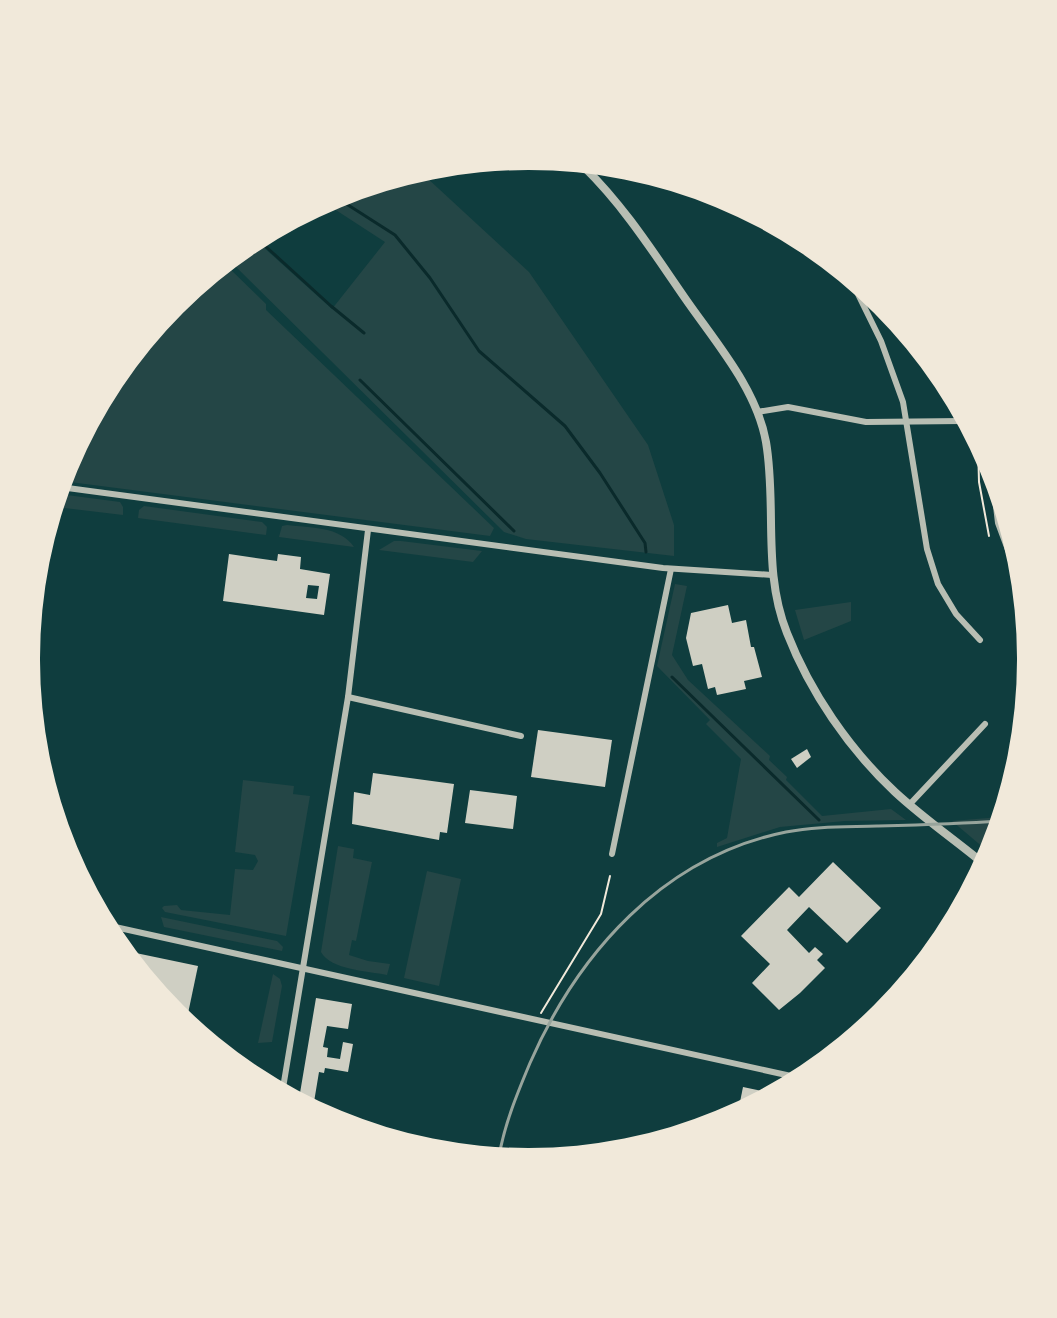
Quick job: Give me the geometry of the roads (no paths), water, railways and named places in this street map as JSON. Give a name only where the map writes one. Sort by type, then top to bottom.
[{"type":"street","points":[[592,175],[629,217],[729,361],[757,412],[765,434],[771,482],[772,575],[776,600],[786,632],[806,676],[849,740],[882,779],[975,857]]},
{"type":"street","points":[[862,303],[881,341],[903,402],[927,549],[935,575],[948,603],[980,640]]},
{"type":"street","points":[[757,412],[788,407],[845,419],[955,421]]},
{"type":"street","points":[[71,489],[671,569],[772,575]]},
{"type":"street","points":[[284,1082],[348,697],[368,530]]},
{"type":"street","points":[[612,854],[671,569]]},
{"type":"street","points":[[348,697],[521,736]]},
{"type":"street","points":[[910,804],[985,724]]},
{"type":"street","points":[[121,928],[781,1077]]},
{"type":"waterway","points":[[349,205],[395,235],[430,278],[479,351],[565,426],[600,473],[645,543],[646,552]]},
{"type":"waterway","points":[[266,247],[364,333]]},
{"type":"waterway","points":[[360,380],[514,531]]},
{"type":"waterway","points":[[672,677],[819,820]]},
{"type":"railway","points":[[501,1146],[530,1063],[573,984],[600,948],[630,916],[664,887],[701,863],[742,845],[786,832],[831,827],[989,821]]}]
